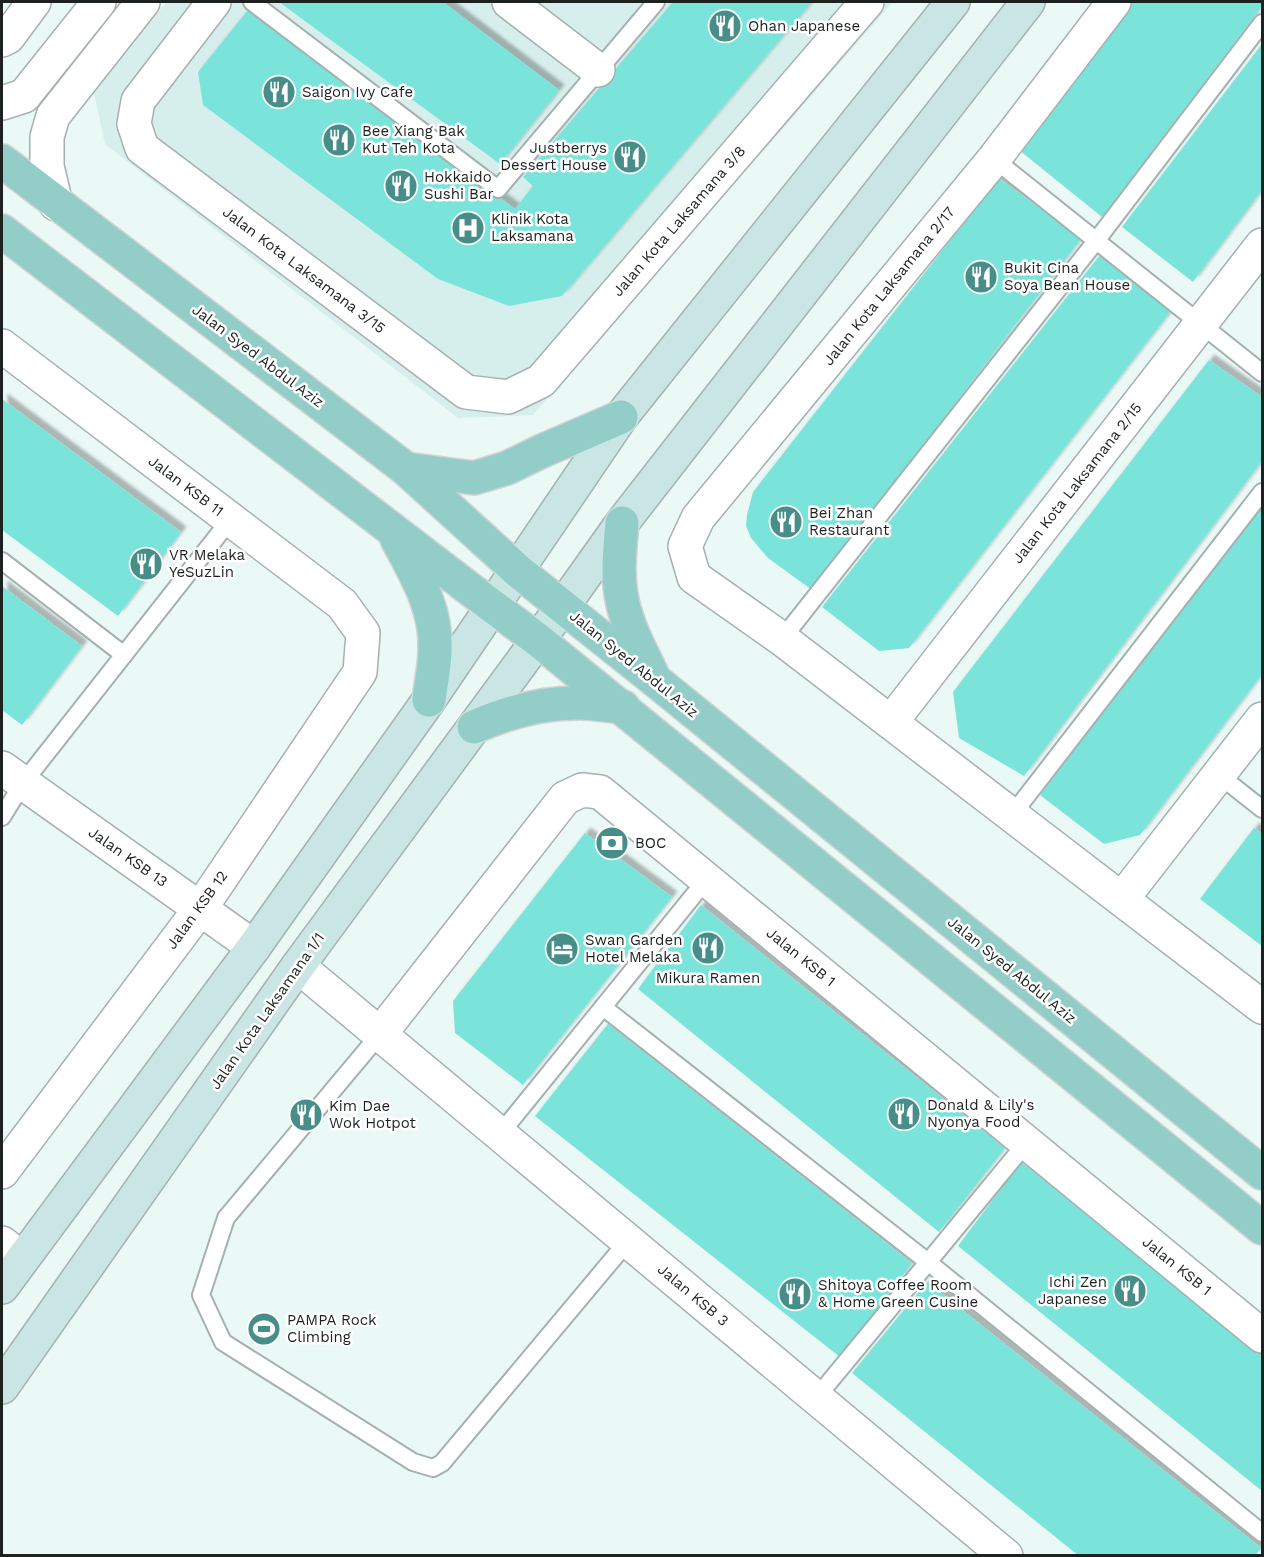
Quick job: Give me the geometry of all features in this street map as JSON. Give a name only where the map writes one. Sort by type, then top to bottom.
[{"type":"main road","points":[[2,1287],[12,1251],[254,947],[429,700],[621,417],[953,2]]},
{"type":"main road","name":"Jalan Kota Laksamana 1/1","points":[[2,1387],[298,966],[622,523],[1028,2]]},
{"type":"main road","name":"Jalan Syed Abdul Aziz","points":[[2,161],[406,469],[518,571],[1263,1173]]},
{"type":"main road","points":[[2,231],[623,707],[1263,1228]]},
{"type":"main road","points":[[406,469],[474,478],[507,468],[621,417]]},
{"type":"main road","points":[[622,523],[618,568],[621,597],[656,681]]},
{"type":"main road","points":[[393,531],[423,587],[432,617],[436,647],[429,700]]},
{"type":"main road","points":[[474,727],[499,716],[541,705],[576,702],[623,707]]},
{"type":"street","points":[[2,40],[8,37],[34,2]]},
{"type":"street","points":[[2,103],[24,96],[99,2]]},
{"type":"street","points":[[56,204],[47,166],[47,137],[53,116],[143,2]]},
{"type":"street","name":"Jalan Kota Laksamana 3/15","points":[[214,2],[138,101],[134,124],[142,148],[466,392]]},
{"type":"street","points":[[509,2],[598,70]]},
{"type":"street","name":"Jalan Kota Laksamana 3/8","points":[[466,392],[508,397],[541,381],[867,2]]},
{"type":"street","name":"Jalan Kota Laksamana 2/17","points":[[782,639],[694,577],[685,546],[698,518],[994,159],[1114,2]]},
{"type":"street","name":"Jalan Kota Laksamana 2/15","points":[[891,722],[1263,245]]},
{"type":"street","name":"Jalan KSB 11","points":[[2,346],[342,604],[363,633]]},
{"type":"street","name":"Jalan KSB 12","points":[[2,1172],[200,909],[360,672],[363,633]]},
{"type":"street","points":[[782,639],[1263,1007]]},
{"type":"street","points":[[1122,899],[1263,719]]},
{"type":"street","name":"Jalan KSB 13","points":[[12,775],[254,947]]},
{"type":"street","name":"Jalan KSB 1","points":[[380,1034],[565,798],[582,790],[600,792],[1263,1336]]},
{"type":"street","name":"Jalan KSB 3","points":[[298,966],[1006,1556]]},
{"type":"lane","points":[[252,2],[498,189],[656,2]]},
{"type":"lane","points":[[782,639],[1096,241],[1263,23]]},
{"type":"lane","points":[[994,159],[1263,373]]},
{"type":"lane","points":[[1012,815],[1263,492]]},
{"type":"lane","points":[[2,817],[12,775],[124,655],[230,520]]},
{"type":"lane","points":[[2,561],[124,655]]},
{"type":"lane","points":[[1219,775],[1263,808]]},
{"type":"lane","points":[[500,1134],[706,880]]},
{"type":"lane","points":[[603,1007],[928,1262],[1263,1533]]},
{"type":"lane","points":[[380,1034],[226,1218],[201,1295],[223,1342],[413,1462],[433,1468],[442,1463],[628,1240]]},
{"type":"lane","points":[[817,1397],[1027,1142]]},
{"type":"shaded area","points":[[166,2],[893,2],[533,415],[458,418],[105,144],[94,93]]},
{"type":"building","points":[[279,2],[443,2],[559,90],[500,164]]},
{"type":"building","points":[[673,2],[812,2],[562,296],[509,306],[438,279],[203,105],[198,72],[248,10],[515,209],[533,186],[523,177]]},
{"type":"building","points":[[1133,2],[1262,2],[1262,6],[1102,217],[1019,150]]},
{"type":"building","points":[[1262,44],[1262,190],[1193,282],[1122,227]]},
{"type":"building","points":[[999,178],[1081,239],[812,590],[768,558],[751,538],[746,526],[753,492]]},
{"type":"building","points":[[1100,255],[1171,311],[909,648],[879,651],[822,607]]},
{"type":"building","points":[[1209,360],[1262,397],[1262,461],[1024,776],[959,738],[953,692]]},
{"type":"building","points":[[2,399],[181,532],[118,616],[2,530]]},
{"type":"building","points":[[1262,506],[1262,674],[1140,835],[1104,844],[1040,795]]},
{"type":"building","points":[[2,586],[82,646],[22,725],[2,710]]},
{"type":"building","points":[[1254,828],[1262,834],[1262,946],[1200,899]]},
{"type":"building","name":"Swan Garden Hotel Melaka","points":[[585,833],[672,897],[523,1085],[455,1033],[453,1001]]},
{"type":"building","points":[[701,905],[1005,1148],[939,1232],[638,989]]},
{"type":"building","points":[[608,1024],[912,1263],[840,1357],[535,1116]]},
{"type":"building","points":[[1021,1162],[1262,1357],[1262,1491],[958,1246]]},
{"type":"building","points":[[927,1282],[1261,1548],[1255,1556],[1079,1556],[852,1373]]},
{"type":"place","name":"Ohan Japanese","points":[[725,26]]},
{"type":"place","name":"Saigon Ivy Cafe","points":[[279,92]]},
{"type":"place","name":"Bee Xiang Bak Kut Teh Kota","points":[[339,140]]},
{"type":"place","name":"Justberrys Dessert House","points":[[630,157]]},
{"type":"place","name":"Hokkaido Sushi Bar","points":[[401,186]]},
{"type":"place","name":"Klinik Kota Laksamana","points":[[468,228]]},
{"type":"place","name":"Bukit Cina Soya Bean House","points":[[981,277]]},
{"type":"place","name":"Bei Zhan Restaurant","points":[[786,522]]},
{"type":"place","name":"VR Melaka YeSuzLin","points":[[146,564]]},
{"type":"place","name":"BOC","points":[[612,843]]},
{"type":"place","name":"Mikura Ramen","points":[[708,948]]},
{"type":"place","name":"Swan Garden Hotel Melaka","points":[[562,949]]},
{"type":"place","name":"Donald & Lily's Nyonya Food","points":[[904,1114]]},
{"type":"place","name":"Kim Dae Wok Hotpot","points":[[306,1115]]},
{"type":"place","name":"Ichi Zen Japanese","points":[[1130,1291]]},
{"type":"place","name":"Shitoya Coffee Room & Home Green Cusine","points":[[795,1294]]},
{"type":"place","name":"PAMPA Rock Climbing","points":[[264,1329]]}]
